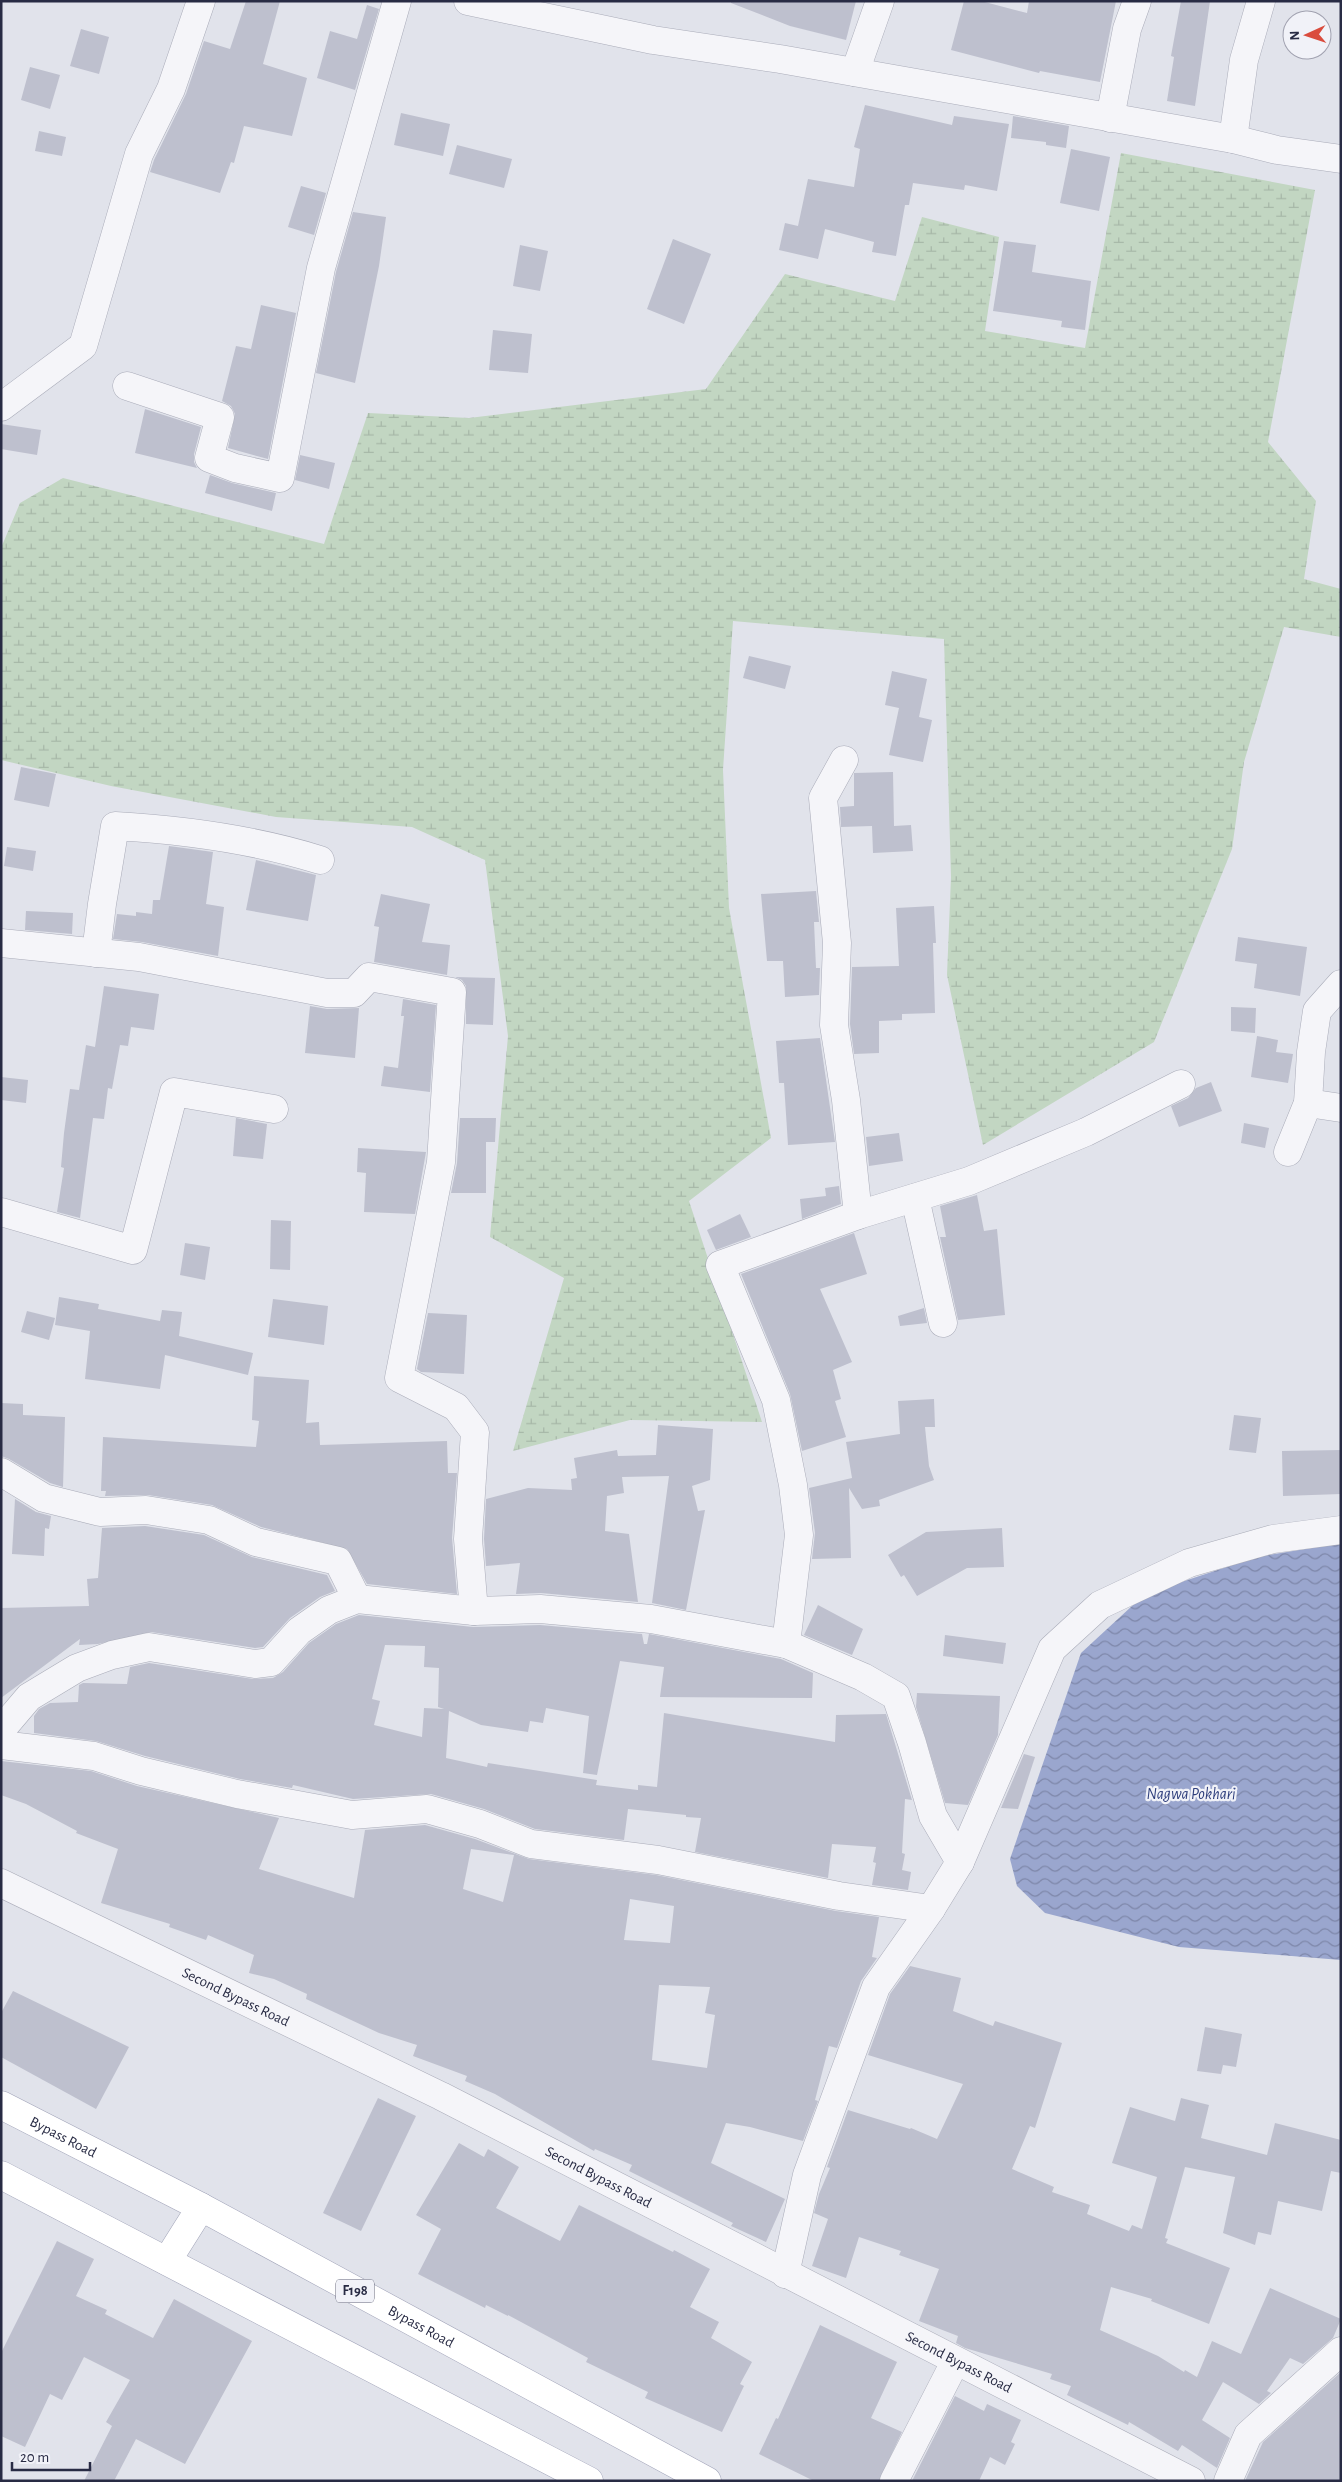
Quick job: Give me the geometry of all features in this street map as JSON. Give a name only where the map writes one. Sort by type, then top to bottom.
[{"type":"main road","name":"Bypass Road","points":[[1,2105],[201,2207],[707,2481]]},
{"type":"main road","points":[[1,2175],[589,2481]]},
{"type":"main road","points":[[167,2261],[201,2207]]},
{"type":"street","points":[[1,407],[83,346],[139,154],[171,90],[201,1]]},
{"type":"street","points":[[127,386],[220,417],[209,458],[235,468],[280,478],[321,268],[397,1]]},
{"type":"street","points":[[468,1],[501,4],[653,40],[855,72],[1233,139],[1277,150],[1341,159]]},
{"type":"street","points":[[855,72],[880,1]]},
{"type":"street","points":[[1110,118],[1127,29],[1137,1]]},
{"type":"street","points":[[1233,139],[1244,60],[1261,1]]},
{"type":"street","points":[[844,760],[823,798],[837,943],[834,1025],[846,1100],[858,1215]]},
{"type":"street","points":[[96,953],[102,904],[116,826],[183,830],[287,850],[320,860]]},
{"type":"street","points":[[1,943],[139,957],[327,993],[354,993],[369,977],[452,992],[441,1162],[399,1378],[456,1407],[474,1432],[468,1539],[474,1611]]},
{"type":"street","points":[[1288,1152],[1308,1103],[1312,1052],[1318,1011],[1341,984]]},
{"type":"street","points":[[786,1644],[799,1535],[793,1485],[776,1400],[720,1265],[858,1215],[969,1181],[1086,1132],[1181,1084]]},
{"type":"street","points":[[1,1212],[132,1250],[174,1092],[274,1109]]},
{"type":"street","points":[[1308,1103],[1341,1108]]},
{"type":"street","points":[[915,1198],[943,1323]]},
{"type":"street","points":[[1,1472],[44,1498],[100,1512],[146,1510],[209,1520],[256,1542],[338,1560],[357,1599]]},
{"type":"street","points":[[785,2274],[807,2175],[876,1987],[960,1862],[1052,1649],[1100,1606],[1189,1563],[1273,1538],[1341,1530]]},
{"type":"street","points":[[1,1730],[28,1697],[76,1668],[112,1655],[149,1647],[256,1664],[271,1662],[299,1631],[329,1610],[357,1599],[474,1611],[540,1609],[650,1619],[786,1644],[863,1676],[896,1696],[933,1816],[960,1862]]},
{"type":"street","points":[[1,1744],[94,1756],[140,1772],[352,1815],[427,1808],[480,1824],[531,1844],[658,1860],[838,1896],[930,1909]]},
{"type":"street","name":"Second Bypass Road","points":[[1,1884],[441,2096],[955,2362],[1191,2481]]},
{"type":"street","points":[[1228,2481],[1248,2435],[1341,2352]]},
{"type":"street","points":[[894,2481],[955,2362]]},
{"type":"green space","points":[[1121,153],[1315,190],[1268,442],[1316,501],[1304,579],[1341,589],[1341,637],[1284,627],[1244,762],[1232,849],[1154,1042],[983,1145],[947,975],[951,877],[944,639],[733,621],[723,770],[729,908],[771,1138],[689,1201],[762,1422],[630,1420],[513,1451],[564,1278],[490,1237],[508,1036],[485,860],[412,827],[276,817],[111,786],[1,760],[1,548],[20,503],[63,478],[324,544],[368,413],[469,418],[706,389],[785,274],[895,301],[922,217],[999,237],[985,331],[1085,348]]},
{"type":"water","name":"Nagwa Pokhari","points":[[1336,1544],[1341,1545],[1341,1960],[1179,1947],[1045,1913],[1017,1886],[1010,1859],[1081,1653],[1145,1594],[1257,1557]]},
{"type":"building","points":[[246,1],[280,1],[263,64],[307,78],[292,136],[244,126],[234,163],[231,162],[220,193],[150,172],[186,94],[204,41],[230,49]]},
{"type":"building","points":[[731,1],[856,1],[846,40],[790,26],[731,3]]},
{"type":"building","points":[[964,1],[981,1],[1027,13],[1029,1],[1116,1],[1100,82],[1040,71],[1039,73],[951,50]]},
{"type":"building","points":[[1181,1],[1210,1],[1195,106],[1167,101],[1174,57],[1171,56]]},
{"type":"building","points":[[367,5],[379,9],[355,90],[317,78],[330,31],[357,39]]},
{"type":"building","points":[[81,29],[109,37],[99,74],[70,66]]},
{"type":"building","points":[[30,67],[60,75],[50,109],[21,100]]},
{"type":"building","points":[[865,105],[952,125],[954,116],[1009,124],[997,191],[965,185],[964,190],[913,183],[909,205],[905,205],[896,256],[872,252],[874,242],[825,229],[818,259],[779,250],[785,223],[798,226],[808,179],[854,187],[860,149],[854,147]]},
{"type":"building","points":[[401,113],[450,124],[443,156],[394,145]]},
{"type":"building","points":[[1013,116],[1069,126],[1066,148],[1046,145],[1046,142],[1011,138]]},
{"type":"building","points":[[39,131],[66,137],[62,156],[35,151]]},
{"type":"building","points":[[457,145],[512,159],[504,188],[449,174]]},
{"type":"building","points":[[1071,149],[1110,157],[1099,211],[1060,203]]},
{"type":"building","points":[[301,186],[326,193],[314,235],[288,227]]},
{"type":"building","points":[[353,212],[386,217],[379,266],[355,383],[316,373],[336,272]]},
{"type":"building","points":[[673,239],[711,254],[684,324],[647,309]]},
{"type":"building","points":[[1004,241],[1036,245],[1032,272],[1091,281],[1085,330],[1061,327],[1062,321],[993,311]]},
{"type":"building","points":[[520,245],[548,251],[540,291],[513,286]]},
{"type":"building","points":[[261,305],[296,313],[268,459],[228,448],[235,414],[231,406],[222,401],[236,346],[251,349]]},
{"type":"building","points":[[493,330],[532,334],[528,373],[489,370]]},
{"type":"building","points":[[145,409],[201,427],[194,454],[194,462],[197,468],[135,453]]},
{"type":"building","points":[[1,424],[41,430],[37,455],[1,449]]},
{"type":"building","points":[[300,455],[335,463],[329,489],[295,480]]},
{"type":"building","points":[[210,475],[232,483],[276,493],[272,511],[205,493]]},
{"type":"building","points":[[749,656],[791,666],[785,689],[743,678]]},
{"type":"building","points":[[892,671],[927,679],[919,717],[932,720],[923,762],[889,755],[899,708],[885,705]]},
{"type":"building","points":[[21,767],[56,774],[49,807],[14,800]]},
{"type":"building","points":[[893,772],[894,826],[911,825],[913,851],[873,853],[872,826],[841,827],[840,807],[854,806],[854,773]]},
{"type":"building","points":[[169,846],[213,852],[206,904],[224,907],[218,956],[142,942],[113,939],[117,914],[136,916],[136,912],[152,914],[153,900],[160,900]]},
{"type":"building","points":[[7,847],[36,851],[33,871],[4,866]]},
{"type":"building","points":[[256,860],[316,875],[308,921],[246,910]]},
{"type":"building","points":[[816,891],[819,922],[814,922],[816,968],[820,968],[819,995],[785,997],[783,961],[767,961],[761,894]]},
{"type":"building","points":[[381,894],[430,904],[422,942],[450,945],[447,975],[374,962],[379,927],[374,926]]},
{"type":"building","points":[[934,906],[936,943],[933,943],[935,1013],[902,1014],[902,1020],[879,1021],[879,1053],[854,1054],[850,1024],[852,967],[899,966],[896,908]]},
{"type":"building","points":[[26,911],[73,913],[72,934],[25,930]]},
{"type":"building","points":[[1238,937],[1307,947],[1300,996],[1254,988],[1257,964],[1235,961]]},
{"type":"building","points":[[455,977],[495,978],[493,1025],[466,1024],[466,986],[462,980]]},
{"type":"building","points":[[104,986],[159,994],[154,1030],[131,1027],[128,1046],[120,1045],[112,1089],[108,1088],[104,1119],[93,1118],[80,1218],[57,1212],[64,1168],[61,1167],[64,1133],[70,1089],[79,1090],[86,1045],[95,1047]]},
{"type":"building","points":[[403,999],[436,1005],[430,1092],[381,1086],[384,1066],[398,1068],[404,1016],[401,1016]]},
{"type":"building","points":[[310,1006],[327,1009],[359,1008],[355,1058],[305,1053]]},
{"type":"building","points":[[1231,1007],[1256,1008],[1255,1033],[1231,1031]]},
{"type":"building","points":[[1257,1036],[1278,1040],[1276,1052],[1293,1054],[1288,1083],[1251,1077]]},
{"type":"building","points":[[820,1038],[835,1142],[788,1145],[784,1083],[779,1083],[776,1041]]},
{"type":"building","points":[[1,1077],[28,1080],[26,1103],[1,1100]]},
{"type":"building","points":[[1211,1082],[1222,1111],[1179,1127],[1171,1106],[1188,1098],[1196,1088]]},
{"type":"building","points":[[236,1118],[267,1124],[263,1159],[233,1156]]},
{"type":"building","points":[[460,1118],[496,1118],[495,1142],[486,1142],[486,1193],[451,1193],[457,1163]]},
{"type":"building","points":[[1244,1123],[1269,1128],[1265,1148],[1241,1143]]},
{"type":"building","points":[[899,1133],[903,1161],[869,1166],[866,1137]]},
{"type":"building","points":[[358,1148],[426,1152],[415,1214],[364,1212],[366,1173],[357,1172]]},
{"type":"building","points":[[839,1186],[841,1204],[802,1219],[800,1199],[826,1196],[825,1188]]},
{"type":"building","points":[[977,1195],[984,1231],[997,1229],[1005,1315],[958,1320],[940,1237],[946,1237],[940,1206]]},
{"type":"building","points":[[740,1214],[751,1237],[716,1250],[707,1230]]},
{"type":"building","points":[[271,1220],[291,1221],[290,1270],[270,1269]]},
{"type":"building","points":[[854,1233],[867,1274],[820,1289],[852,1362],[833,1370],[841,1399],[835,1401],[846,1437],[802,1451],[790,1394],[741,1274]]},
{"type":"building","points":[[185,1243],[210,1247],[205,1280],[180,1275]]},
{"type":"building","points":[[59,1297],[99,1304],[98,1309],[160,1321],[162,1310],[182,1312],[179,1336],[253,1353],[248,1375],[165,1355],[160,1389],[85,1379],[90,1331],[55,1325]]},
{"type":"building","points":[[273,1299],[328,1306],[324,1345],[268,1337]]},
{"type":"building","points":[[924,1308],[927,1323],[900,1326],[898,1316]]},
{"type":"building","points":[[27,1311],[55,1318],[49,1340],[21,1332]]},
{"type":"building","points":[[428,1313],[467,1315],[464,1374],[421,1372],[417,1369]]},
{"type":"building","points":[[254,1376],[309,1380],[306,1423],[319,1422],[320,1445],[447,1441],[448,1473],[457,1473],[452,1538],[457,1594],[367,1584],[347,1549],[261,1527],[212,1505],[148,1495],[105,1496],[106,1491],[101,1491],[103,1437],[256,1447],[259,1421],[252,1420]]},
{"type":"building","points":[[934,1399],[935,1427],[925,1427],[929,1466],[934,1480],[879,1500],[880,1506],[862,1509],[849,1488],[851,1558],[812,1559],[815,1533],[809,1488],[852,1478],[846,1442],[900,1434],[898,1401]]},
{"type":"building","points":[[1,1403],[23,1404],[23,1415],[65,1417],[63,1487],[50,1483],[1,1456]]},
{"type":"building","points":[[1234,1415],[1261,1418],[1256,1453],[1229,1450]]},
{"type":"building","points":[[658,1425],[713,1429],[710,1480],[692,1486],[698,1511],[705,1510],[686,1610],[652,1603],[669,1476],[622,1477],[624,1493],[607,1496],[605,1531],[629,1534],[638,1602],[541,1593],[516,1594],[520,1563],[486,1566],[484,1539],[486,1499],[528,1488],[572,1490],[571,1479],[577,1478],[574,1458],[617,1450],[618,1456],[656,1455]]},
{"type":"building","points":[[1341,1450],[1341,1494],[1283,1496],[1282,1451]]},
{"type":"building","points":[[15,1499],[36,1512],[51,1516],[49,1529],[45,1528],[44,1556],[12,1554]]},
{"type":"building","points":[[145,1526],[204,1535],[252,1557],[327,1575],[335,1591],[320,1597],[290,1618],[263,1647],[255,1648],[151,1632],[98,1644],[79,1645],[80,1639],[1,1698],[1,1608],[89,1606],[87,1579],[98,1578],[102,1528]]},
{"type":"building","points":[[1002,1528],[1004,1567],[967,1568],[917,1596],[904,1575],[901,1577],[888,1555],[926,1532]]},
{"type":"building","points":[[818,1605],[863,1629],[852,1655],[804,1635]]},
{"type":"building","points":[[359,1615],[473,1627],[540,1625],[642,1634],[644,1644],[647,1644],[649,1634],[781,1659],[813,1673],[812,1698],[660,1697],[664,1667],[620,1661],[597,1775],[583,1773],[589,1716],[546,1708],[543,1723],[530,1721],[528,1732],[481,1725],[449,1711],[446,1758],[487,1767],[488,1763],[597,1780],[596,1785],[638,1790],[638,1785],[657,1787],[664,1713],[835,1742],[836,1715],[886,1714],[912,1800],[905,1799],[902,1853],[905,1854],[902,1870],[911,1872],[908,1890],[872,1885],[876,1863],[873,1862],[876,1847],[832,1844],[828,1878],[695,1852],[701,1818],[686,1817],[686,1815],[628,1809],[624,1840],[535,1829],[484,1809],[431,1794],[353,1799],[293,1785],[292,1788],[240,1779],[145,1756],[96,1741],[34,1733],[34,1716],[39,1709],[50,1703],[78,1702],[79,1685],[83,1683],[127,1684],[130,1667],[149,1663],[253,1679],[273,1678],[283,1672],[309,1643],[336,1624]],"holes":[[[385,1645],[425,1646],[424,1667],[439,1668],[438,1707],[444,1709],[424,1708],[422,1737],[374,1725],[380,1701],[372,1699]]]},
{"type":"building","points":[[945,1635],[1006,1643],[1003,1664],[943,1656]]},
{"type":"building","points":[[917,1693],[1000,1696],[998,1735],[968,1805],[945,1803],[916,1707]]},
{"type":"building","points":[[1024,1754],[1035,1757],[1018,1809],[1001,1808]]},
{"type":"building","points":[[1,1761],[91,1771],[137,1786],[279,1818],[259,1869],[354,1898],[365,1830],[425,1825],[475,1839],[529,1859],[656,1875],[836,1911],[879,1917],[872,1957],[877,1958],[861,1981],[837,2048],[829,2046],[815,2100],[818,2101],[803,2141],[750,2127],[726,2123],[711,2163],[785,2199],[766,2242],[731,2226],[733,2223],[629,2171],[632,2165],[595,2149],[594,2151],[495,2094],[465,2081],[467,2076],[413,2056],[417,2045],[379,2033],[306,1999],[307,1994],[274,1979],[249,1973],[254,1955],[208,1935],[206,1940],[169,1927],[170,1924],[101,1903],[118,1849],[76,1833],[77,1831],[26,1804],[1,1795]],"holes":[[[471,1849],[514,1855],[503,1902],[463,1889]],[[630,1899],[674,1906],[670,1943],[624,1940]],[[659,1985],[710,1987],[705,2013],[715,2015],[707,2068],[652,2060]]]},
{"type":"building","points":[[910,1966],[961,1978],[953,2011],[993,2026],[995,2021],[1062,2043],[1035,2128],[1030,2126],[1012,2169],[1054,2187],[1052,2192],[1090,2205],[1087,2214],[1129,2231],[1132,2225],[1142,2229],[1157,2177],[1112,2163],[1130,2107],[1175,2121],[1181,2098],[1209,2105],[1201,2138],[1267,2155],[1275,2123],[1341,2140],[1341,2173],[1331,2171],[1322,2211],[1278,2201],[1271,2235],[1258,2232],[1255,2245],[1223,2233],[1235,2177],[1185,2167],[1165,2238],[1168,2239],[1166,2243],[1230,2268],[1209,2324],[1151,2301],[1152,2299],[1111,2287],[1100,2330],[1158,2356],[1184,2372],[1185,2370],[1197,2377],[1212,2341],[1241,2354],[1270,2288],[1341,2319],[1333,2338],[1303,2364],[1290,2358],[1267,2391],[1271,2393],[1259,2404],[1223,2382],[1202,2420],[1230,2438],[1217,2468],[1182,2445],[1178,2451],[1129,2422],[1128,2425],[1067,2395],[1071,2386],[1050,2379],[1052,2374],[965,2348],[956,2343],[958,2336],[919,2321],[939,2269],[899,2255],[901,2251],[859,2237],[846,2278],[812,2266],[828,2219],[814,2213],[819,2194],[830,2168],[827,2167],[848,2110],[911,2128],[937,2139],[963,2084],[868,2055],[890,1994]]},
{"type":"building","points":[[13,1991],[129,2047],[96,2109],[1,2057],[1,2013]]},
{"type":"building","points":[[1205,2027],[1242,2034],[1236,2067],[1223,2065],[1221,2074],[1197,2071]]},
{"type":"building","points":[[378,2098],[416,2116],[361,2231],[323,2213]]},
{"type":"building","points":[[459,2143],[484,2157],[488,2149],[519,2167],[496,2208],[560,2241],[579,2205],[710,2269],[690,2307],[719,2322],[711,2338],[752,2362],[740,2384],[744,2386],[722,2432],[645,2398],[648,2392],[586,2362],[588,2358],[508,2315],[486,2305],[485,2308],[418,2274],[441,2229],[416,2215]]},
{"type":"building","points":[[57,2241],[94,2259],[76,2296],[107,2310],[105,2314],[153,2338],[174,2299],[252,2341],[185,2464],[136,2439],[114,2481],[84,2481],[112,2426],[106,2422],[130,2380],[84,2357],[62,2400],[50,2394],[25,2447],[1,2436],[1,2353]]},
{"type":"building","points":[[820,2325],[897,2362],[871,2418],[902,2432],[879,2481],[814,2481],[759,2454],[776,2418],[778,2419]]},
{"type":"building","points":[[1341,2372],[1341,2481],[1245,2481],[1263,2442]]},
{"type":"building","points":[[955,2396],[984,2411],[987,2404],[1021,2420],[1011,2442],[1015,2444],[1005,2465],[990,2457],[979,2481],[912,2481]]}]
